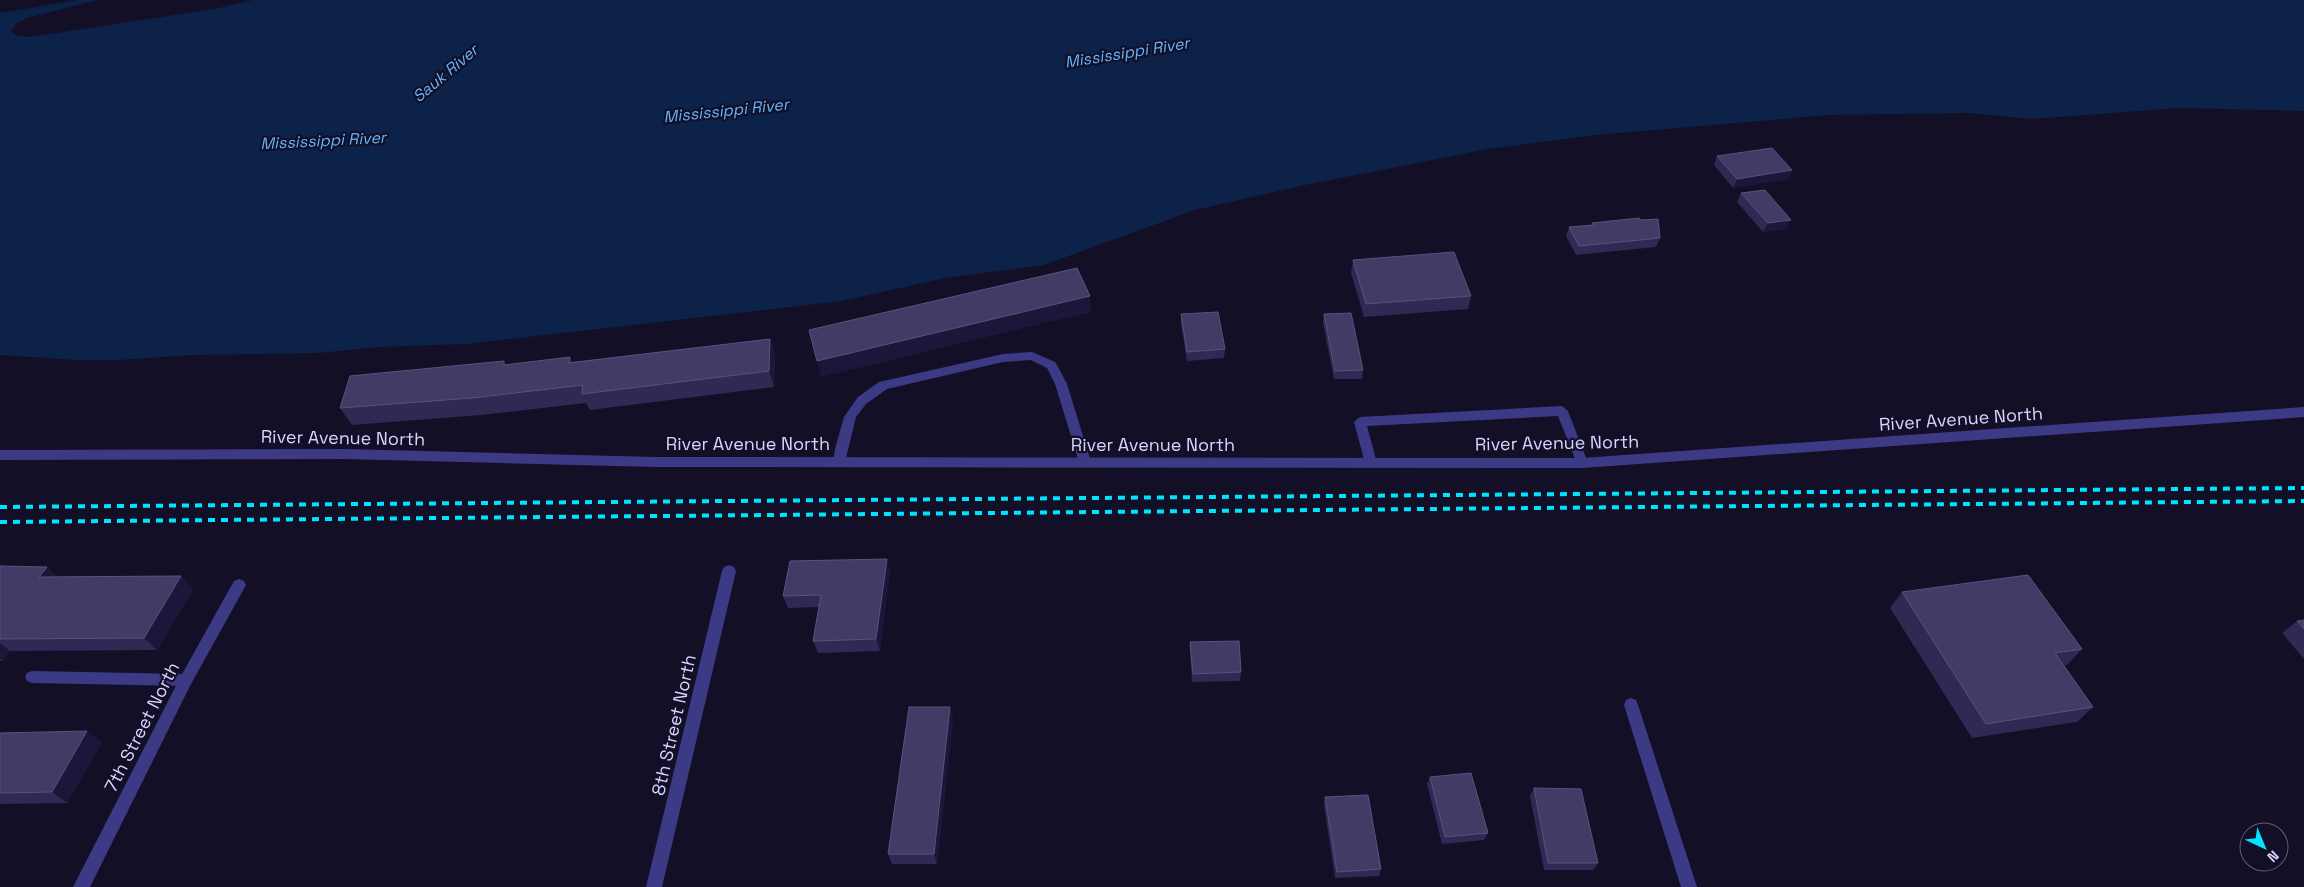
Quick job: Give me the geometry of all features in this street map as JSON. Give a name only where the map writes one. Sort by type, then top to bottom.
[{"type":"street","points":[[839,462],[848,418],[860,401],[875,390],[883,386],[1003,358],[1032,356],[1051,365],[1061,384],[1085,462]]},
{"type":"street","points":[[1371,463],[1360,422],[1562,411],[1582,463]]},
{"type":"street","name":"River Avenue North","points":[[0,455],[345,454],[655,462],[1582,463],[2304,412]]},
{"type":"street","name":"8th Street North","points":[[654,887],[730,571]]},
{"type":"street","name":"7th Street North","points":[[81,887],[186,680],[240,585]]},
{"type":"street","points":[[32,677],[186,680]]},
{"type":"street","points":[[1631,705],[1689,887]]},
{"type":"water","points":[[78,0],[97,0],[27,18],[17,23],[11,31],[16,35],[30,37],[214,9],[253,0],[2304,0],[2304,111],[2179,108],[2031,119],[1969,113],[1828,115],[1596,135],[1488,149],[1305,185],[1195,210],[1044,265],[945,278],[842,301],[466,344],[379,347],[319,353],[193,355],[118,360],[78,360],[0,355],[0,13]]},
{"type":"building","points":[[1772,148],[1792,170],[1737,179],[1717,156]]},
{"type":"building","points":[[1765,190],[1791,220],[1768,223],[1741,193]]},
{"type":"building","points":[[1639,218],[1640,220],[1658,219],[1660,238],[1579,246],[1569,227],[1594,225],[1592,223]]},
{"type":"building","points":[[1454,252],[1471,296],[1366,304],[1353,260]]},
{"type":"building","points":[[1077,268],[1090,296],[817,361],[809,330]]},
{"type":"building","points":[[1218,312],[1225,349],[1187,352],[1181,314]]},
{"type":"building","points":[[1351,313],[1363,370],[1335,371],[1324,314]]},
{"type":"building","points":[[770,339],[769,371],[582,394],[583,385],[472,398],[340,408],[350,376],[504,361],[504,365],[570,357],[568,363]]},
{"type":"building","points":[[887,559],[876,639],[813,641],[821,595],[783,596],[790,561]]},
{"type":"building","points":[[0,566],[47,567],[39,577],[181,576],[144,638],[0,639]]},
{"type":"building","points":[[2028,575],[2082,649],[2055,653],[2093,707],[1986,724],[1902,592]]},
{"type":"building","points":[[2304,620],[2304,629],[2297,621]]},
{"type":"building","points":[[1239,641],[1241,672],[1193,674],[1190,642]]},
{"type":"building","points":[[909,707],[950,707],[934,854],[888,854]]},
{"type":"building","points":[[87,731],[52,792],[0,793],[0,733]]},
{"type":"building","points":[[1471,773],[1488,833],[1445,837],[1430,777]]},
{"type":"building","points":[[1534,788],[1581,789],[1598,863],[1548,863]]},
{"type":"building","points":[[1368,795],[1381,869],[1337,872],[1325,797]]},
{"type":"railway","points":[[0,507],[2304,488]]},
{"type":"railway","points":[[0,522],[2304,501]]},
{"type":"water label","name":"Mississippi River","points":[[1127,52]]},
{"type":"water label","name":"Sauk River","points":[[445,73]]},
{"type":"water label","name":"Mississippi River","points":[[726,110]]},
{"type":"water label","name":"Mississippi River","points":[[323,140]]}]
